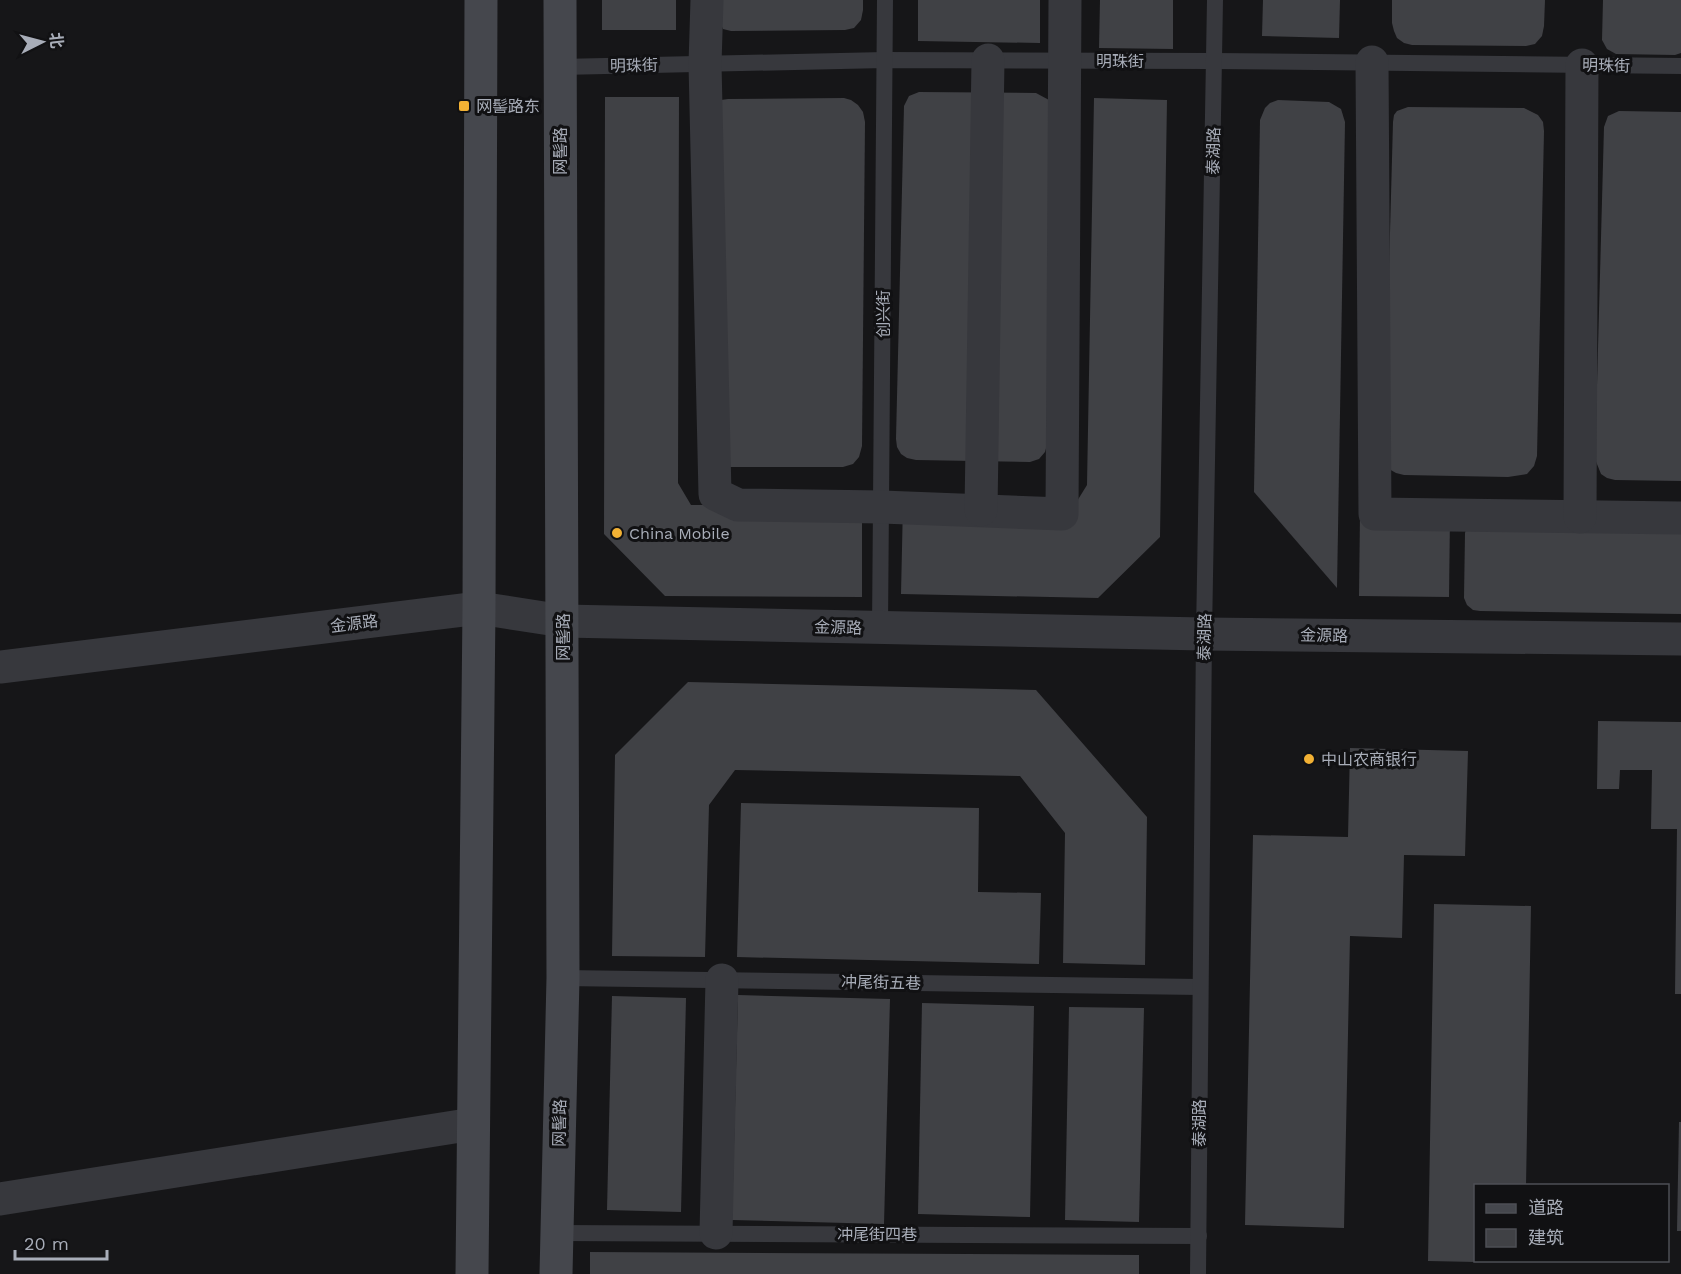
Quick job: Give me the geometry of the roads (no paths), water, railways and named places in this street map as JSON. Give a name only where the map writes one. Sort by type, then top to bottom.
[{"type":"main road","points":[[472,1274],[481,0]]},
{"type":"main road","name":"网髻路","points":[[556,1274],[563,978],[560,0]]},
{"type":"street","points":[[707,0],[705,64],[715,494],[738,505],[882,507],[1062,514],[1065,0]]},
{"type":"street","points":[[981,510],[988,60]]},
{"type":"street","points":[[1372,62],[1375,514],[1681,518]]},
{"type":"street","points":[[1580,517],[1582,65]]},
{"type":"street","name":"金源路","points":[[0,667],[478,608],[563,621],[1204,634],[1681,639]]},
{"type":"street","points":[[716,1233],[722,980]]},
{"type":"street","points":[[0,1199],[473,1124]]},
{"type":"lane","name":"创兴街","points":[[880,628],[885,0]]},
{"type":"lane","name":"泰湖路","points":[[1198,1274],[1204,634],[1215,0]]},
{"type":"lane","name":"明珠街","points":[[560,67],[885,60],[1681,66]]},
{"type":"lane","name":"冲尾街五巷","points":[[563,978],[1200,987]]},
{"type":"lane","name":"冲尾街四巷","points":[[556,1233],[1198,1236]]},
{"type":"place","name":"网髻路东","points":[[464,106]]},
{"type":"place","name":"China Mobile","points":[[617,533]]},
{"type":"place","name":"中山农商银行","points":[[1309,759]]}]
